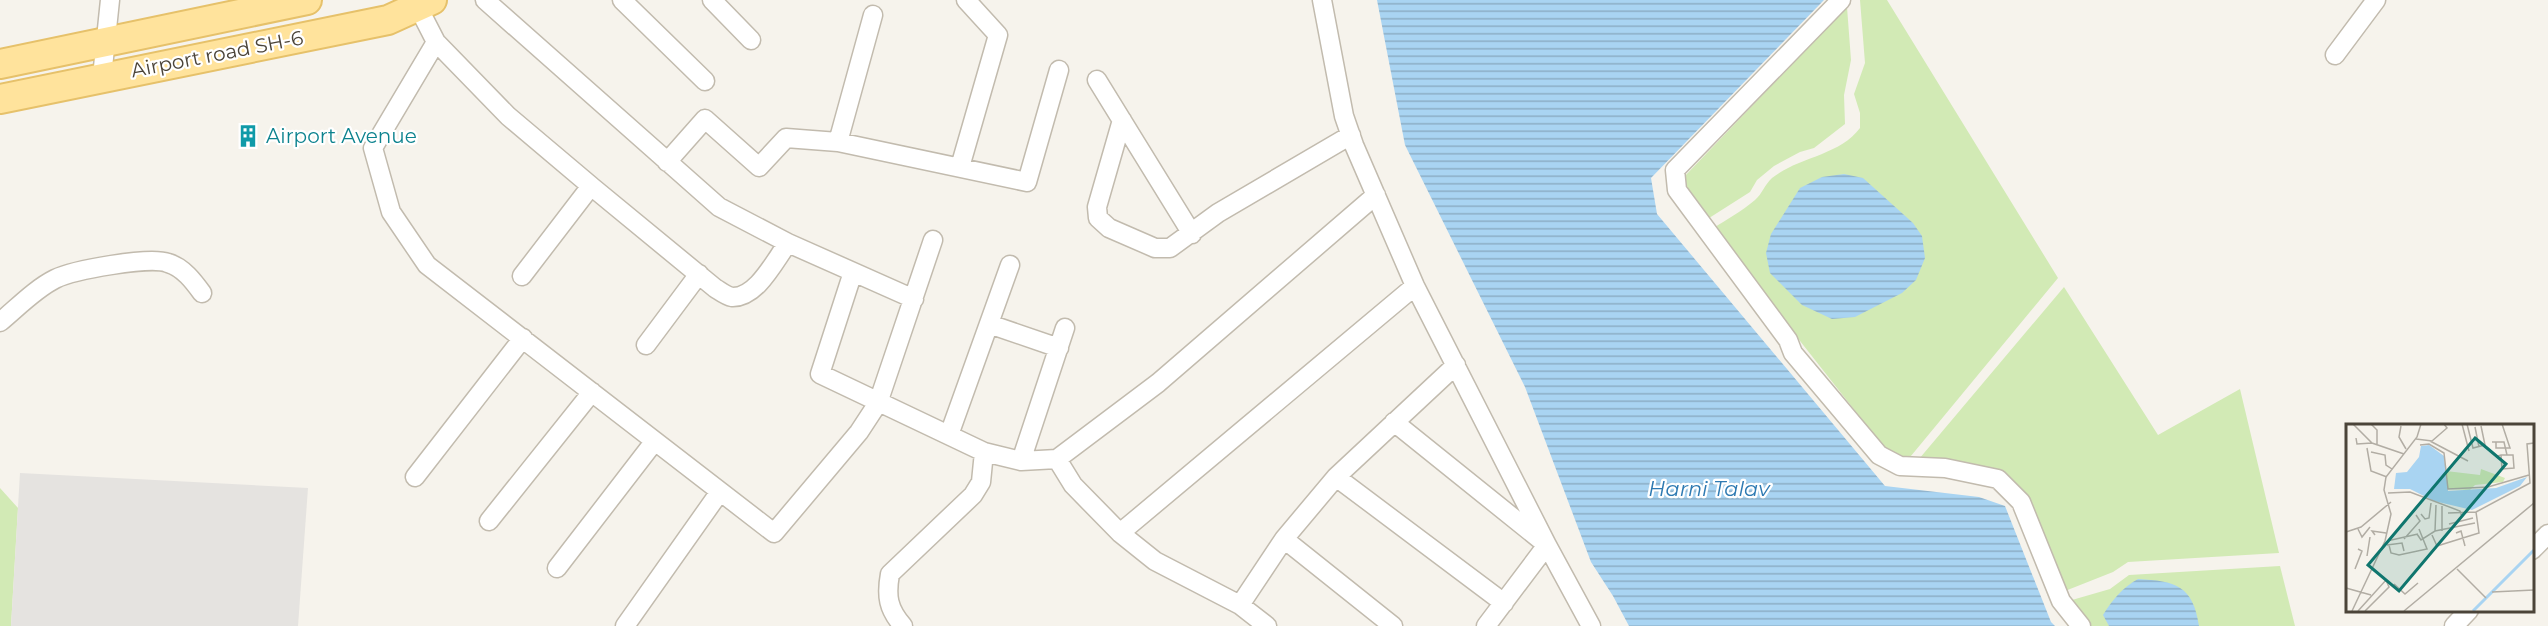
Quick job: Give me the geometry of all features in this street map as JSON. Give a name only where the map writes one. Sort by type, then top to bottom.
[{"type":"main road","points":[[0,64],[307,0]]},
{"type":"main road","name":"Airport road SH-6","points":[[0,99],[388,20],[425,4]]},
{"type":"street","points":[[102,77],[110,0]]},
{"type":"street","points":[[485,0],[719,207],[788,243],[914,298]]},
{"type":"street","points":[[622,0],[705,81]]},
{"type":"street","points":[[712,0],[751,40]]},
{"type":"street","points":[[960,167],[995,71],[998,35],[966,0]]},
{"type":"street","points":[[1323,0],[1344,116],[1376,195],[1415,285],[1547,545],[1591,626]]},
{"type":"street","points":[[1840,0],[1674,170],[1677,190],[1788,340],[1793,353],[1879,455],[1900,466],[1945,468],[1998,479],[2021,502],[2061,601],[2081,626]]},
{"type":"street","points":[[2335,55],[2376,0]]},
{"type":"street","points":[[425,4],[436,42],[508,116],[591,186],[730,297],[744,295],[755,287],[788,243]]},
{"type":"street","points":[[838,142],[873,15]]},
{"type":"street","points":[[436,42],[373,148],[392,212],[427,265],[719,493],[774,533],[858,432],[878,403],[933,240]]},
{"type":"street","points":[[667,162],[705,119],[759,167],[786,138],[838,142],[1027,182],[1059,70]]},
{"type":"street","points":[[1097,80],[1192,234]]},
{"type":"street","points":[[1122,120],[1097,207],[1098,218],[1109,228],[1155,248],[1170,248],[1218,213],[1351,135]]},
{"type":"street","points":[[522,276],[591,186]]},
{"type":"street","points":[[854,272],[820,374],[984,452],[1021,461],[1057,459],[1158,383],[1376,195]]},
{"type":"street","points":[[0,322],[53,280],[67,274],[154,259],[171,263],[190,278],[202,293]]},
{"type":"street","points":[[949,435],[1010,265]]},
{"type":"street","points":[[646,345],[699,274]]},
{"type":"street","points":[[1120,533],[1415,285]]},
{"type":"street","points":[[989,324],[1059,348]]},
{"type":"street","points":[[1021,461],[1065,328]]},
{"type":"street","points":[[415,477],[523,338]]},
{"type":"street","points":[[1240,604],[1284,539],[1336,477],[1456,365]]},
{"type":"street","points":[[489,521],[592,392]]},
{"type":"street","points":[[1394,422],[1547,545]]},
{"type":"street","points":[[557,568],[654,442]]},
{"type":"street","points":[[903,626],[889,606],[887,591],[890,574],[973,495],[981,482],[984,452]]},
{"type":"street","points":[[1057,459],[1073,484],[1120,533],[1155,561],[1240,604],[1267,626]]},
{"type":"street","points":[[1336,477],[1504,603]]},
{"type":"street","points":[[625,626],[719,493]]},
{"type":"street","points":[[2533,549],[2548,534]]},
{"type":"street","points":[[1284,539],[1393,626]]},
{"type":"street","points":[[1486,626],[1547,545]]},
{"type":"street","points":[[2454,626],[2467,611]]},
{"type":"green space","points":[[1860,0],[1887,0],[2058,278],[1906,462],[1889,454],[1712,229],[1755,200],[1767,183],[1782,171],[1841,145],[1860,128],[1860,113],[1854,94],[1865,63]]},
{"type":"green space","points":[[1847,7],[1851,60],[1844,95],[1845,124],[1814,148],[1800,152],[1774,166],[1757,180],[1750,192],[1706,220],[1682,185],[1683,178]]},
{"type":"green space","points":[[2064,287],[2158,435],[2240,389],[2279,553],[2128,562],[2113,572],[2065,591],[2027,497],[1919,459]]},
{"type":"green space","points":[[0,488],[18,508],[11,626],[0,626]]},
{"type":"green space","points":[[2280,566],[2295,626],[2089,626],[2072,600],[2110,589],[2129,575]]},
{"type":"shaded area","points":[[20,473],[308,488],[298,626],[11,626]]},
{"type":"water","name":"Harni Talav","points":[[1377,0],[1824,0],[1651,178],[1657,214],[1885,486],[1979,497],[2005,506],[2051,622],[2055,626],[1629,626],[1591,562],[1525,387],[1405,145]]},
{"type":"water","points":[[1844,174],[1863,178],[1913,223],[1922,236],[1925,258],[1916,280],[1902,293],[1855,317],[1832,319],[1802,305],[1770,273],[1766,253],[1771,234],[1800,188],[1822,177]]},
{"type":"water","points":[[2138,579],[2162,581],[2180,588],[2192,602],[2199,626],[2109,626],[2103,615],[2118,594]]},
{"type":"place","name":"Airport Avenue","points":[[248,136]]}]
